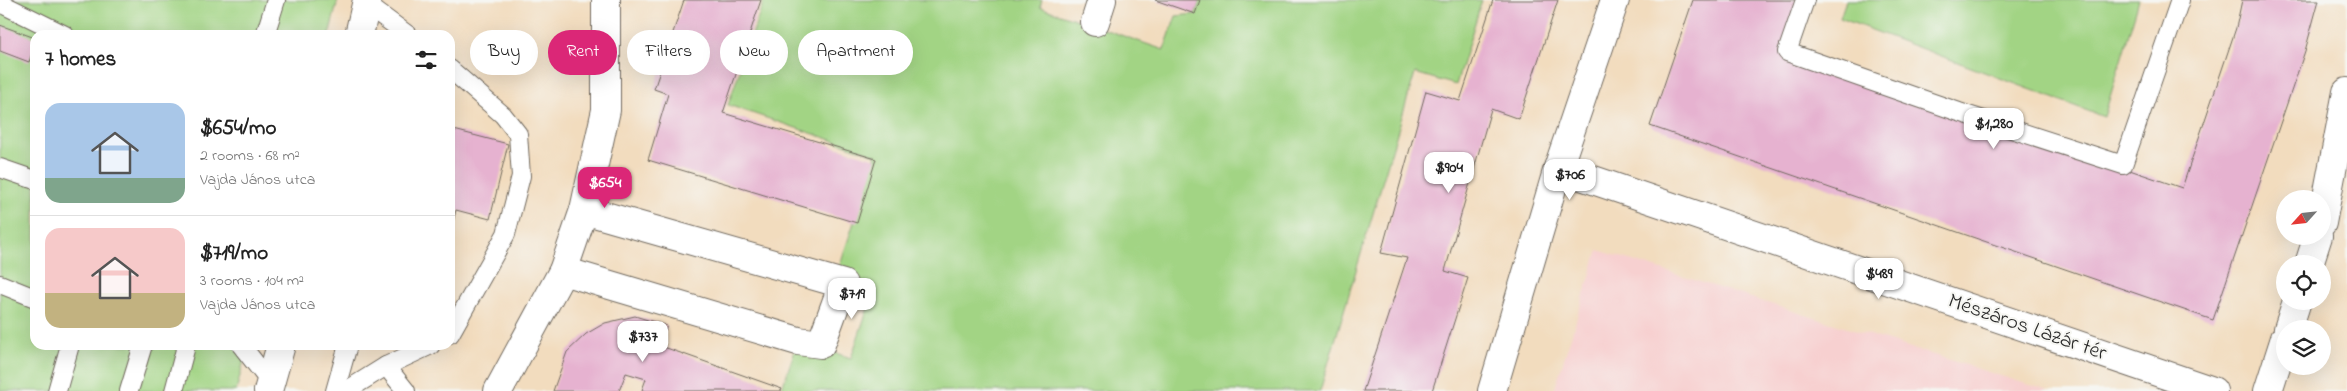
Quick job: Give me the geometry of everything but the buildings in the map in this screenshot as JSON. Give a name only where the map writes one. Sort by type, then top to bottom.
[{"type":"street","points":[[498,391],[563,271],[584,210],[606,110],[606,0]]},
{"type":"street","points":[[1492,391],[1558,168],[1615,0]]},
{"type":"street","points":[[360,30],[367,2]]},
{"type":"street","points":[[2328,190],[2347,92]]},
{"type":"street","name":"Mészáros Lázár tér","points":[[1558,168],[2213,391]]},
{"type":"street","points":[[563,271],[798,341],[821,344],[843,284],[584,210]]},
{"type":"street","points":[[269,386],[280,350]]},
{"type":"street","points":[[2268,391],[2276,366]]},
{"type":"lane","points":[[267,30],[276,0]]},
{"type":"lane","points":[[1805,0],[1787,52],[1959,112],[2123,165],[2180,0]]},
{"type":"lane","points":[[367,2],[402,30]]},
{"type":"lane","points":[[0,3],[55,30]]},
{"type":"lane","points":[[455,73],[503,115],[518,134],[521,176],[506,234],[455,325]]},
{"type":"lane","points":[[0,168],[30,178]]},
{"type":"lane","points":[[0,284],[30,296]]},
{"type":"lane","points":[[57,391],[69,350]]},
{"type":"lane","points":[[129,391],[141,350]]},
{"type":"lane","points":[[174,391],[185,350]]},
{"type":"lane","points":[[244,350],[269,386]]},
{"type":"lane","points":[[335,391],[347,350]]},
{"type":"lane","points":[[346,391],[386,366],[420,350]]},
{"type":"lane","points":[[386,366],[406,391]]},
{"type":"shaded area","points":[[1598,250],[2049,391],[1554,391]]},
{"type":"green space","points":[[0,0],[338,0],[330,30],[30,30],[30,350],[247,350],[236,391],[0,391]]},
{"type":"green space","points":[[764,0],[1042,0],[1040,7],[1164,50],[1176,16],[1195,14],[1200,0],[1482,0],[1456,85],[1415,73],[1320,391],[781,391],[798,341],[851,358],[874,290],[836,277],[876,155],[728,105],[738,75],[788,75],[788,30],[754,30]]},
{"type":"green space","points":[[1846,0],[2139,0],[2104,117],[1840,18]]}]
